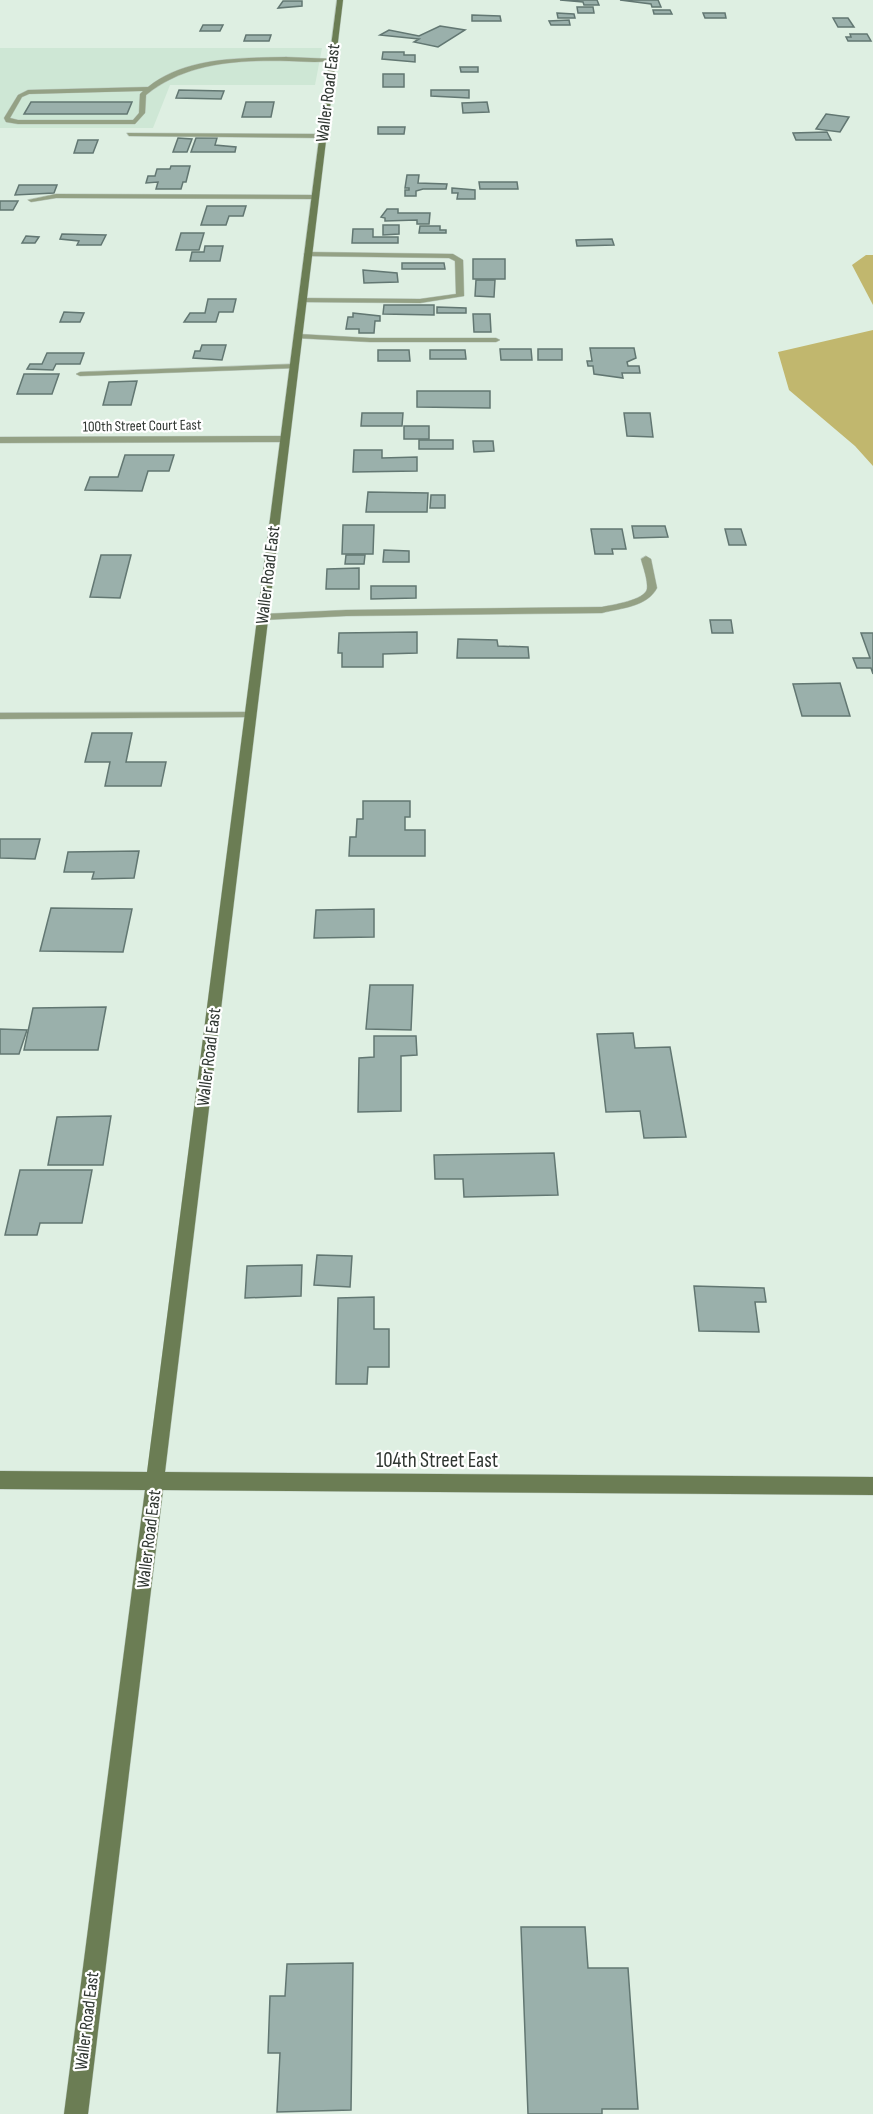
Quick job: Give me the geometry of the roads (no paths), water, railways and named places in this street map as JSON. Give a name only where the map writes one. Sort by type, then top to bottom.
[{"type":"street","name":"Waller Road East","points":[[76,2114],[157,1481],[340,0]]},
{"type":"street","name":"104th Street East","points":[[0,1480],[873,1486]]},
{"type":"lane","points":[[147,89],[28,92],[20,96],[7,118],[8,121],[18,122],[135,122],[142,113],[143,94],[165,76],[215,64],[333,59]]},
{"type":"lane","points":[[129,134],[323,136]]},
{"type":"lane","points":[[31,200],[56,196],[315,197]]},
{"type":"lane","points":[[302,300],[420,301],[460,296],[459,260],[450,256],[423,253],[308,254]]},
{"type":"lane","points":[[298,336],[370,340],[496,340]]},
{"type":"lane","points":[[80,374],[294,366]]},
{"type":"lane","name":"100th Street Court East","points":[[0,440],[285,439]]},
{"type":"lane","points":[[263,617],[346,613],[602,610],[632,603],[648,596],[652,588],[646,559]]},
{"type":"lane","points":[[0,716],[251,715]]}]
